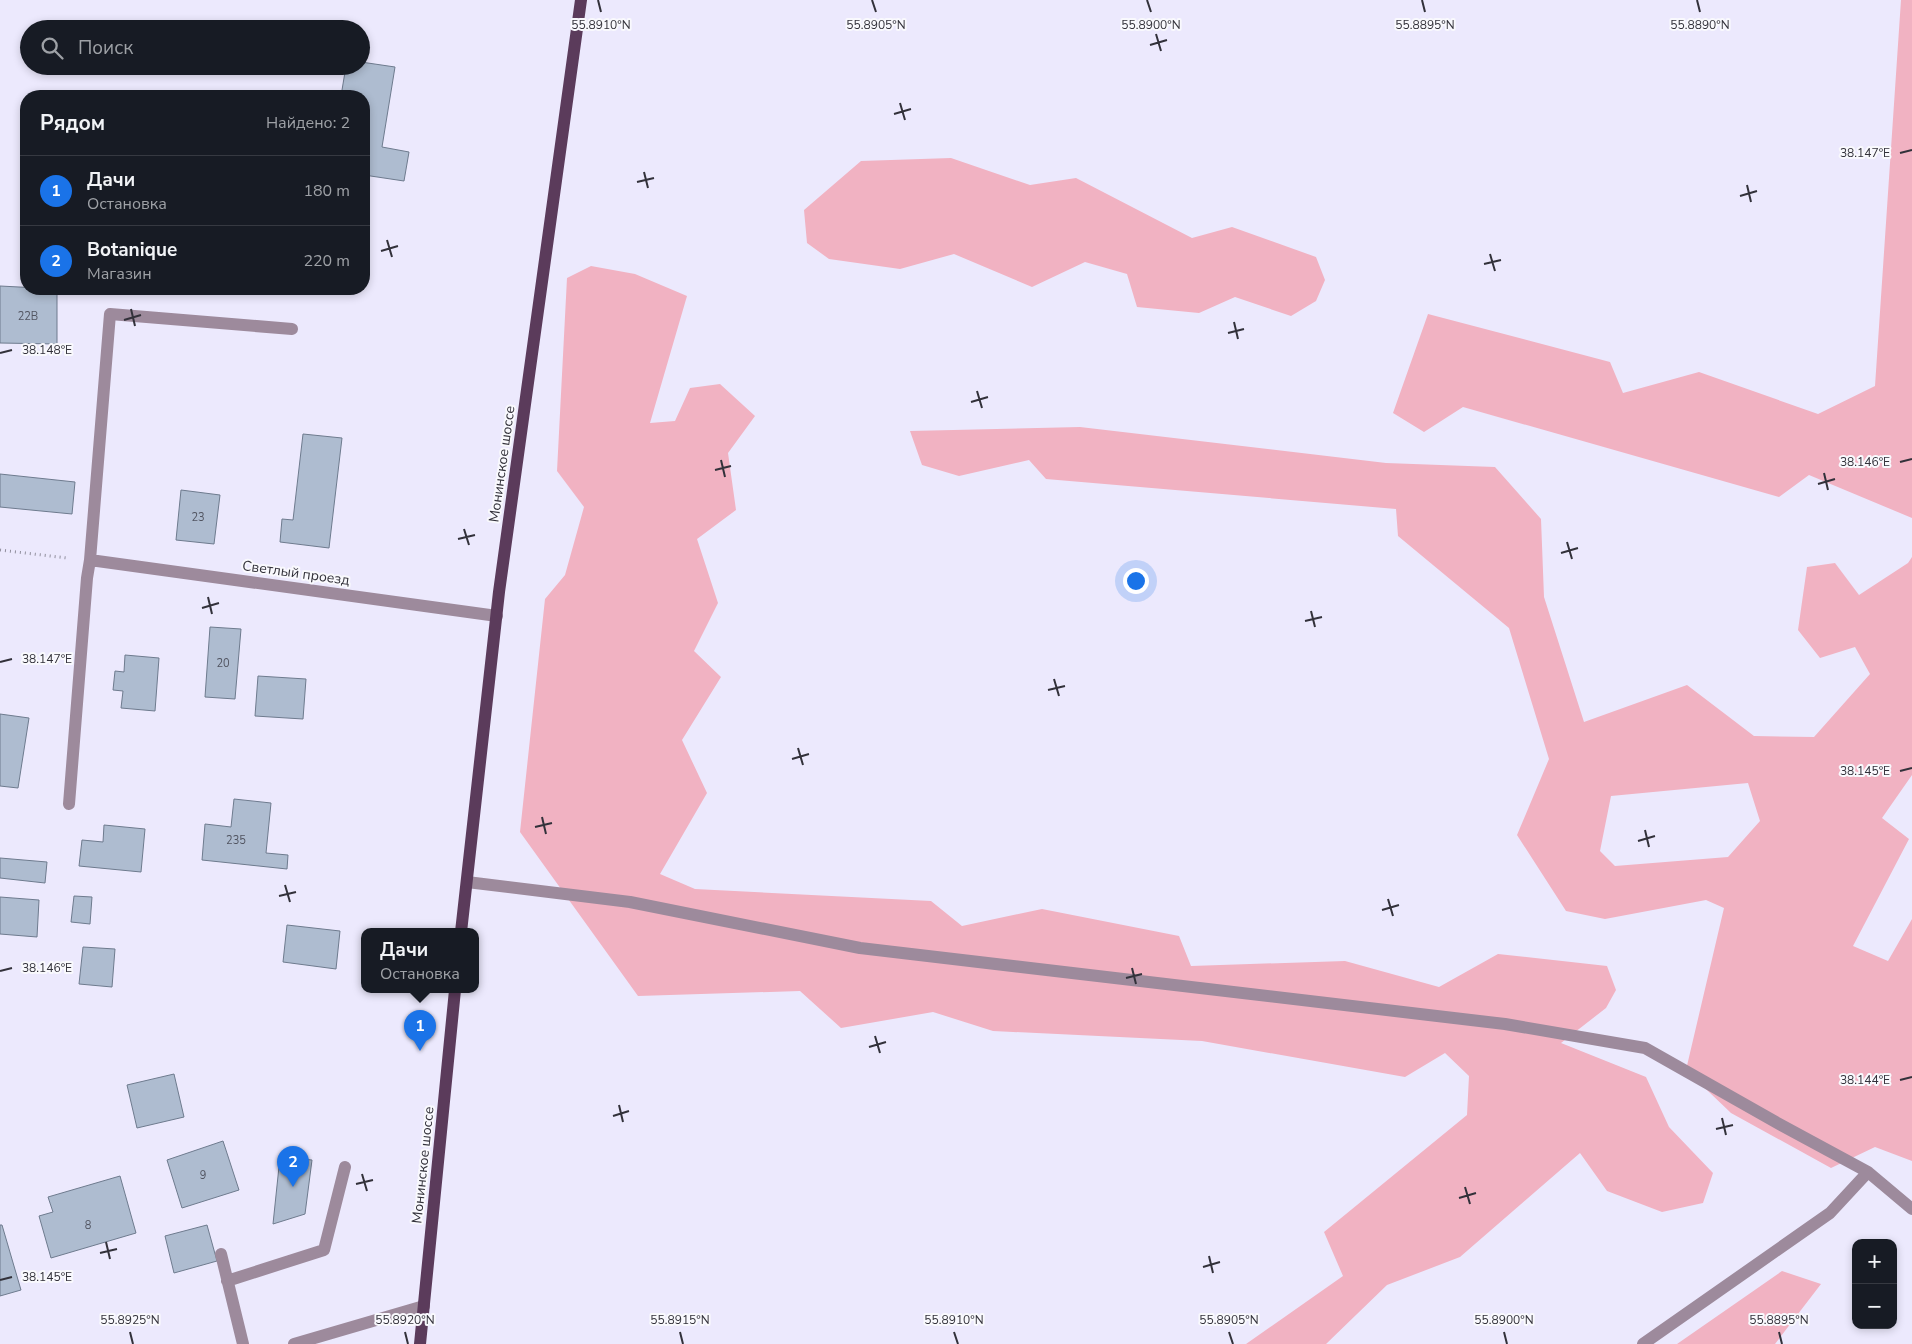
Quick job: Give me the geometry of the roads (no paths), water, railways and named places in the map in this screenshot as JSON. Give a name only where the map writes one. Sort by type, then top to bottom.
[{"type":"main road","name":"Монинское шоссе","points":[[461,928],[497,616],[581,0]]},
{"type":"main road","name":"Монинское шоссе","points":[[420,1344],[455,993]]},
{"type":"street","points":[[69,804],[110,314],[292,329]]},
{"type":"street","name":"Светлый проезд","points":[[90,560],[497,616]]},
{"type":"street","points":[[467,882],[630,902],[860,948],[1505,1024],[1645,1048],[1868,1172],[1912,1209]]},
{"type":"street","points":[[227,1280],[324,1250],[345,1167]]},
{"type":"street","points":[[1643,1344],[1830,1213],[1868,1172]]},
{"type":"street","points":[[220,1254],[243,1344]]},
{"type":"street","points":[[294,1344],[424,1306]]},
{"type":"place","name":"Дачи","points":[[420,1051]]},
{"type":"place","name":"Botanique","points":[[293,1187]]}]
